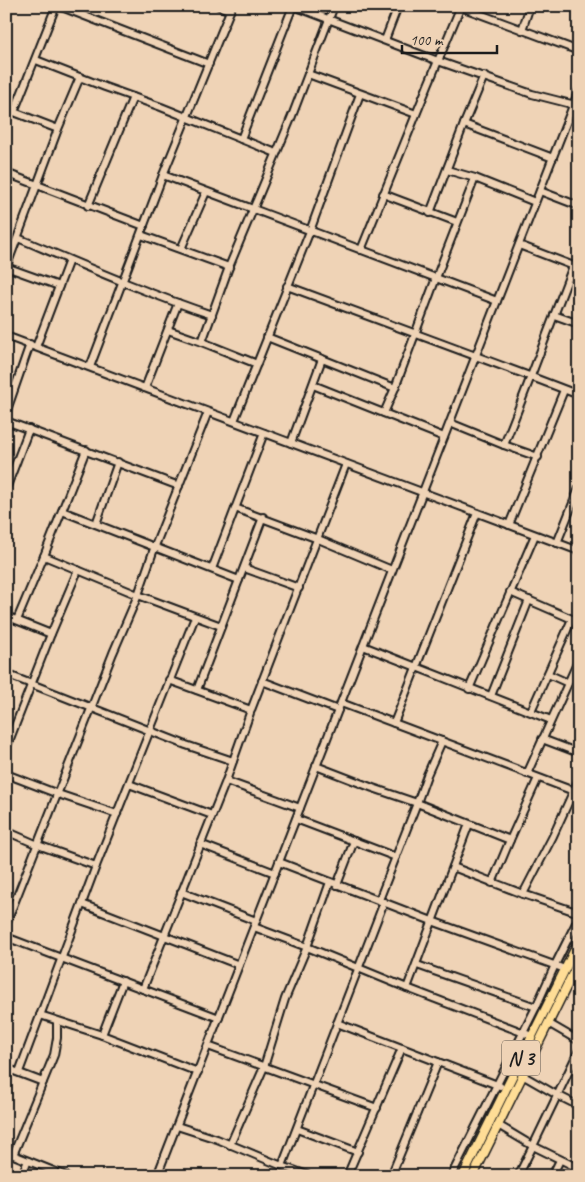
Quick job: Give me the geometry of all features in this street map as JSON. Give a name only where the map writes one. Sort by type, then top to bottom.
[{"type":"main road","name":"N 3","points":[[463,1176],[579,941]]},
{"type":"main road","name":"N 3","points":[[472,1176],[579,961]]},
{"type":"street","points":[[58,129],[14,112],[57,6],[209,64]]},
{"type":"street","points":[[90,367],[163,175],[231,9],[219,6]]},
{"type":"street","points":[[241,140],[293,6],[438,61],[532,94],[576,105]]},
{"type":"street","points":[[202,342],[229,268],[292,116],[334,6]]},
{"type":"street","points":[[385,40],[398,6]]},
{"type":"street","points":[[522,30],[530,6]]},
{"type":"street","points":[[361,250],[461,7],[579,51]]},
{"type":"street","points":[[36,60],[276,153]]},
{"type":"street","points":[[308,74],[416,114]]},
{"type":"street","points":[[430,213],[484,76]]},
{"type":"street","points":[[59,286],[6,267],[58,129],[80,77]]},
{"type":"street","points":[[157,1176],[475,356],[553,158],[576,105],[579,90]]},
{"type":"street","points":[[234,422],[310,231],[360,94]]},
{"type":"street","points":[[88,206],[133,97]]},
{"type":"street","points":[[464,124],[553,158]]},
{"type":"street","points":[[447,170],[475,178],[536,202]]},
{"type":"street","points":[[6,173],[144,226]]},
{"type":"street","points":[[163,175],[497,301]]},
{"type":"street","points":[[384,413],[475,178]]},
{"type":"street","points":[[540,191],[579,206]]},
{"type":"street","points":[[181,249],[206,192]]},
{"type":"street","points":[[383,194],[457,222]]},
{"type":"street","points":[[141,235],[229,268]]},
{"type":"street","points":[[18,238],[123,282],[212,315]]},
{"type":"street","points":[[504,445],[532,377],[554,315],[576,267],[519,245]]},
{"type":"street","points":[[6,413],[70,260]]},
{"type":"street","points":[[287,286],[579,396]]},
{"type":"street","points":[[145,388],[178,303]]},
{"type":"street","points":[[554,315],[579,324]]},
{"type":"street","points":[[168,330],[257,364]]},
{"type":"street","points":[[6,336],[579,551]]},
{"type":"street","points":[[267,337],[395,388]]},
{"type":"street","points":[[291,443],[322,359]]},
{"type":"street","points":[[313,384],[444,437]]},
{"type":"street","points":[[510,525],[564,390]]},
{"type":"street","points":[[6,924],[138,595],[155,546],[208,412]]},
{"type":"street","points":[[6,421],[179,486]]},
{"type":"street","points":[[450,423],[538,457]]},
{"type":"street","points":[[6,489],[29,429]]},
{"type":"street","points":[[212,569],[264,433]]},
{"type":"street","points":[[17,620],[86,450]]},
{"type":"street","points":[[96,524],[118,462]]},
{"type":"street","points":[[143,989],[226,781],[251,710],[346,464]]},
{"type":"street","points":[[557,543],[579,488]]},
{"type":"street","points":[[234,508],[263,517],[392,570]]},
{"type":"street","points":[[62,511],[238,580]]},
{"type":"street","points":[[394,723],[477,513]]},
{"type":"street","points":[[197,690],[263,517]]},
{"type":"street","points":[[469,689],[535,535]]},
{"type":"street","points":[[44,556],[138,595],[221,626]]},
{"type":"street","points":[[244,568],[299,588]]},
{"type":"street","points":[[7,745],[78,570]]},
{"type":"street","points":[[510,592],[575,620],[531,711]]},
{"type":"street","points":[[491,696],[529,600]]},
{"type":"street","points":[[6,616],[51,634]]},
{"type":"street","points":[[19,1072],[96,866],[195,616]]},
{"type":"street","points":[[363,646],[551,720]]},
{"type":"street","points":[[527,774],[579,659]]},
{"type":"street","points":[[6,674],[150,731],[233,761]]},
{"type":"street","points":[[548,674],[568,683]]},
{"type":"street","points":[[169,680],[251,710]]},
{"type":"street","points":[[262,681],[338,710]]},
{"type":"street","points":[[341,703],[576,792]]},
{"type":"street","points":[[542,739],[579,753]]},
{"type":"street","points":[[282,1166],[358,967],[396,857],[442,741]]},
{"type":"street","points":[[316,766],[510,840]]},
{"type":"street","points":[[6,774],[117,814]]},
{"type":"street","points":[[492,883],[538,778]]},
{"type":"street","points":[[523,894],[576,792],[579,779]]},
{"type":"street","points":[[226,781],[300,808]]},
{"type":"street","points":[[129,784],[212,815]]},
{"type":"street","points":[[296,819],[396,857]]},
{"type":"street","points":[[407,988],[469,824]]},
{"type":"street","points":[[6,831],[96,866]]},
{"type":"street","points":[[337,885],[354,841]]},
{"type":"street","points":[[200,844],[275,872]]},
{"type":"street","points":[[279,862],[432,921],[565,969]]},
{"type":"street","points":[[453,867],[492,883],[579,913]]},
{"type":"street","points":[[230,1145],[264,1067],[285,999],[307,947],[330,882]]},
{"type":"street","points":[[181,892],[307,947],[532,1036]]},
{"type":"street","points":[[82,904],[239,966]]},
{"type":"street","points":[[451,1176],[579,917]]},
{"type":"street","points":[[6,937],[219,1018]]},
{"type":"street","points":[[417,965],[536,1007]]},
{"type":"street","points":[[102,1035],[123,981]]},
{"type":"street","points":[[40,1015],[102,1035],[198,1072]]},
{"type":"street","points":[[14,1155],[55,1051],[57,1021]]},
{"type":"street","points":[[337,1023],[506,1088]]},
{"type":"street","points":[[548,1023],[579,1042]]},
{"type":"street","points":[[208,1046],[377,1108]]},
{"type":"street","points":[[347,1176],[402,1048]]},
{"type":"street","points":[[518,1176],[579,1050]]},
{"type":"street","points":[[391,1176],[438,1062]]},
{"type":"street","points":[[6,1068],[43,1082]]},
{"type":"street","points":[[522,1075],[579,1106]]},
{"type":"street","points":[[498,1125],[533,1146],[579,1168],[574,1176]]},
{"type":"street","points":[[177,1126],[310,1176]]},
{"type":"street","points":[[297,1129],[358,1152]]},
{"type":"street","points":[[6,1152],[66,1176]]},
{"type":"street","points":[[552,1176],[560,1160]]},
{"type":"street","points":[[21,1176],[28,1161]]}]
